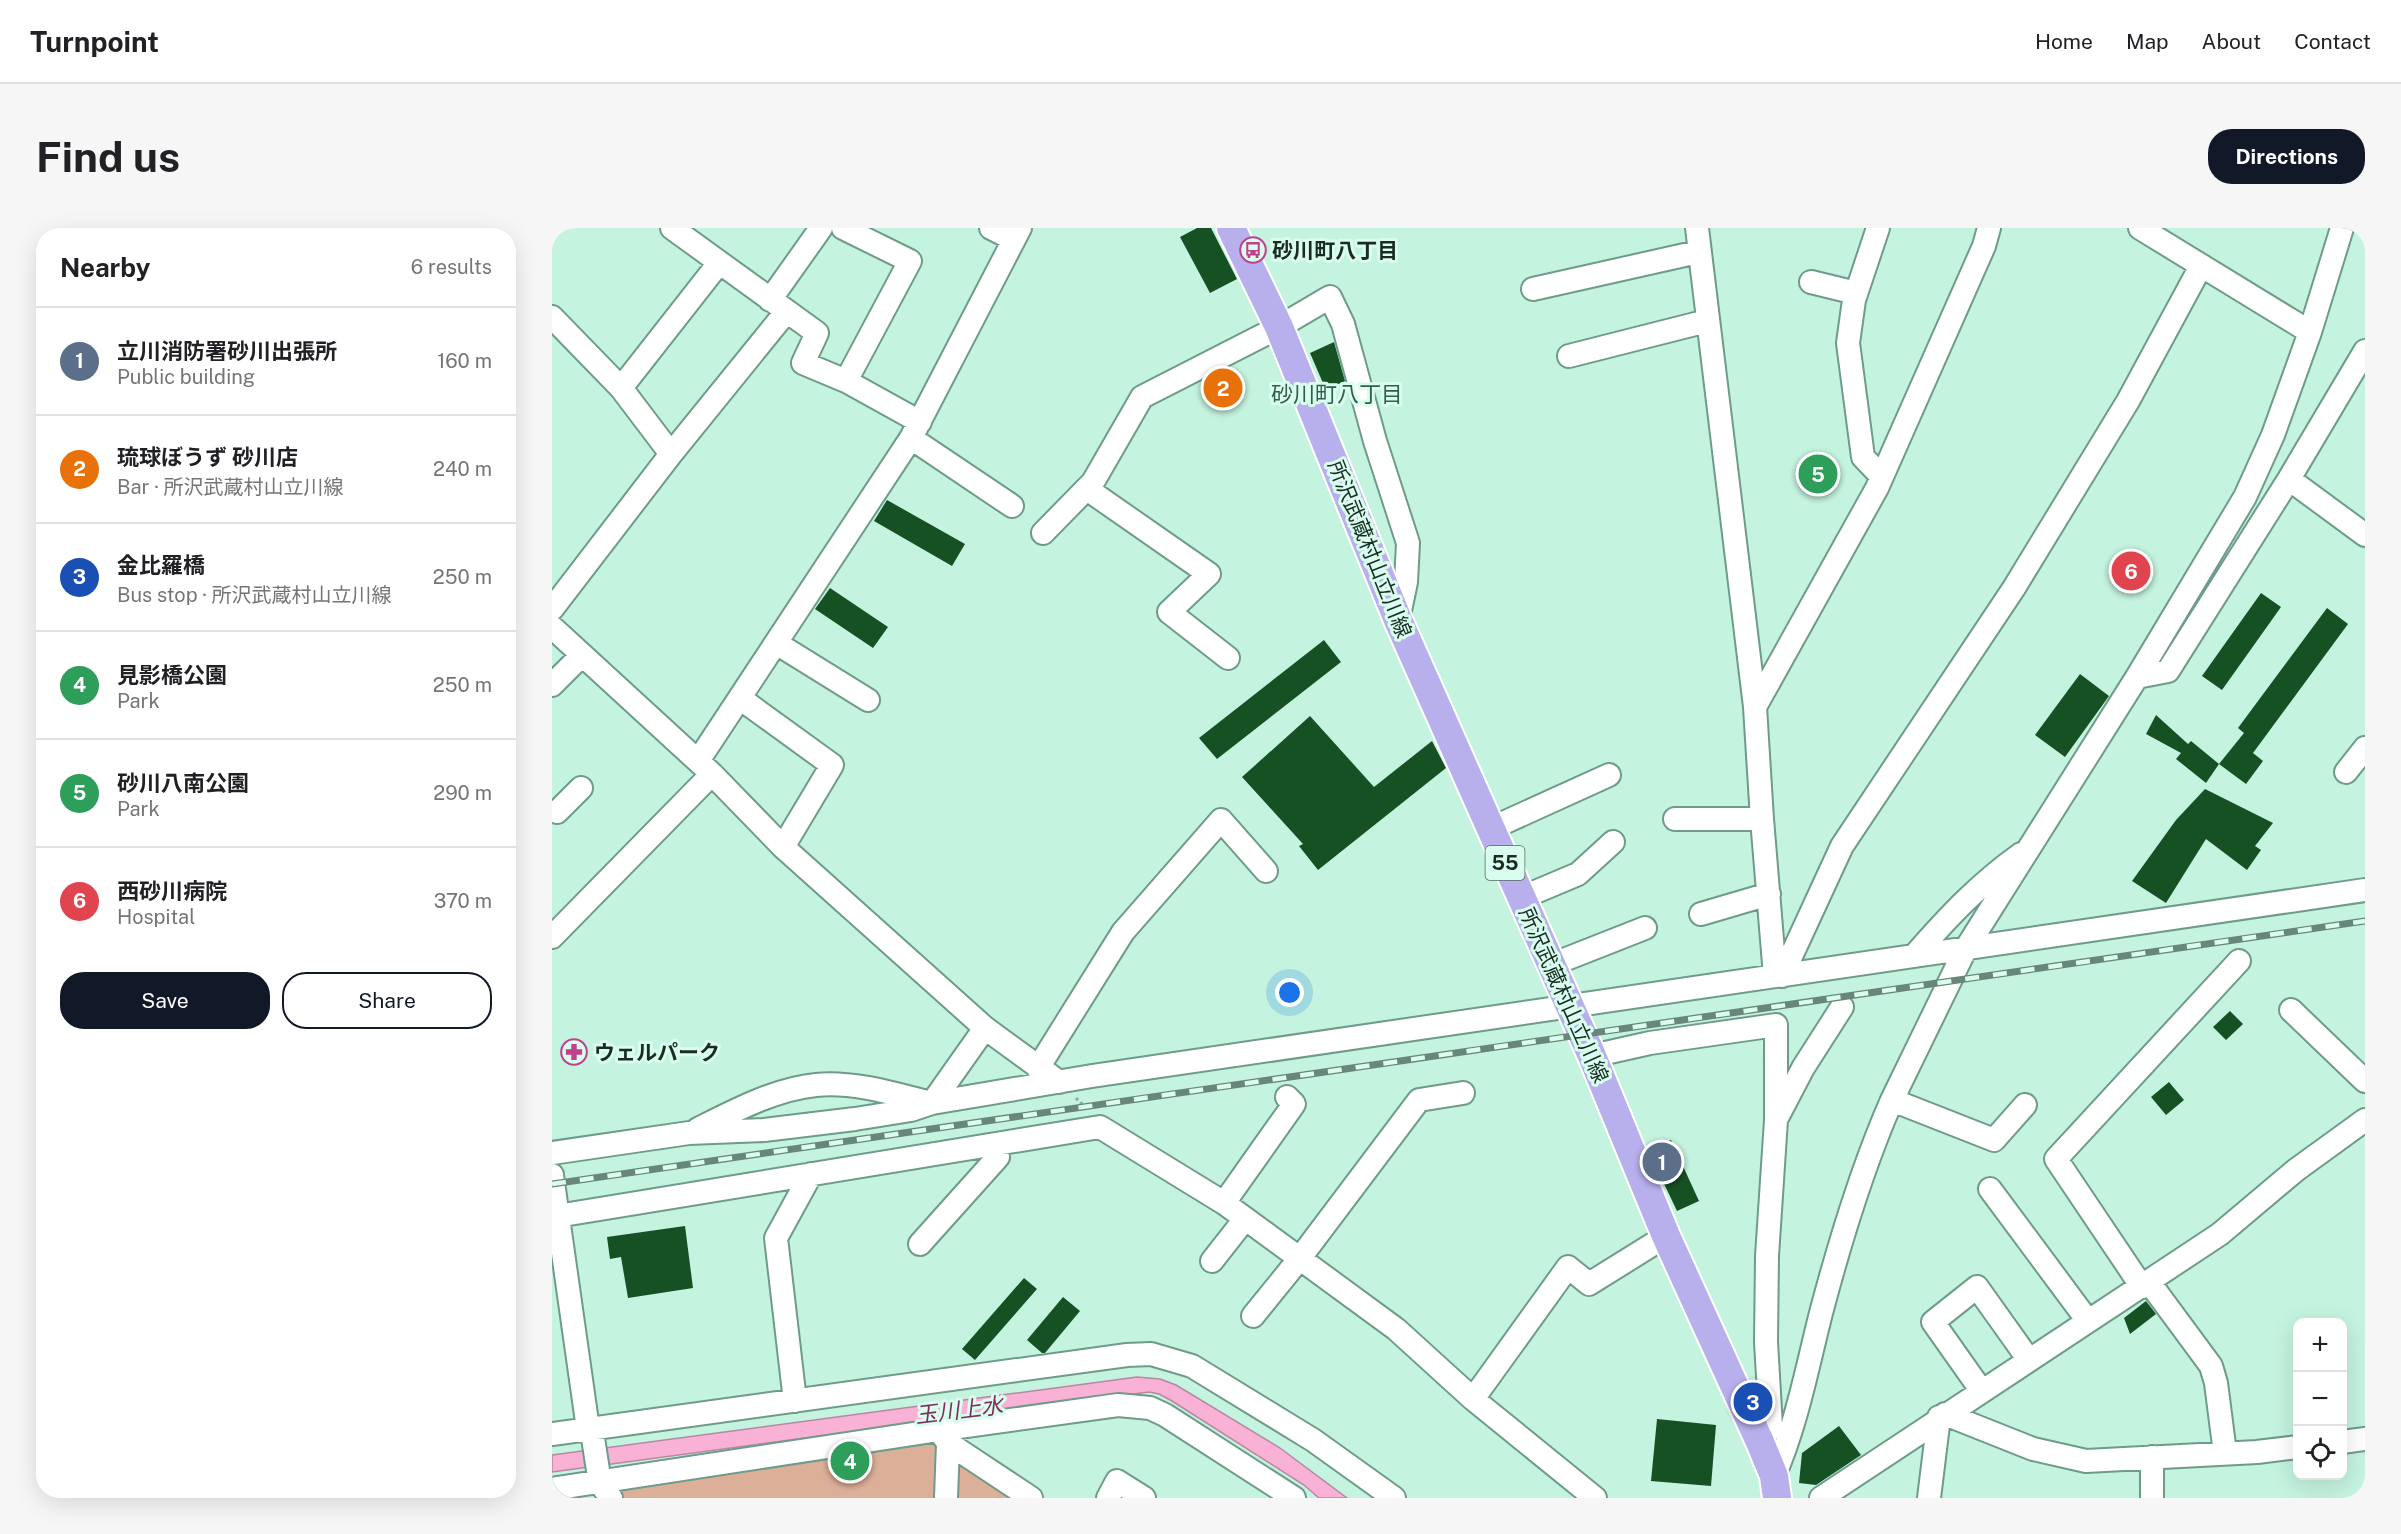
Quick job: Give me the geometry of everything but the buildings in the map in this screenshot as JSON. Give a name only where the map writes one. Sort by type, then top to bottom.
[{"type":"main road","name":"所沢武蔵村山立川線","points":[[1231,228],[1279,327],[1398,620],[1592,1056],[1666,1236],[1760,1442],[1775,1487]]},
{"type":"street","points":[[672,228],[817,333],[803,363],[846,381],[915,430],[1011,506]]},
{"type":"street","points":[[552,609],[671,454],[778,306],[821,228]]},
{"type":"street","points":[[843,228],[910,261],[846,381]]},
{"type":"street","points":[[552,937],[705,768],[741,699],[915,430],[1016,234],[991,228]]},
{"type":"street","points":[[1697,228],[1698,252],[1755,706],[1762,819],[1779,976]]},
{"type":"street","points":[[1878,228],[1856,293],[1848,343],[1863,457],[1882,477]]},
{"type":"street","points":[[1755,706],[1882,477],[1984,246],[1989,228]]},
{"type":"street","points":[[2140,228],[2310,332]]},
{"type":"street","points":[[1775,1487],[1789,1443],[1821,1314],[1853,1204],[1892,1100],[1965,950],[2137,677],[2245,497],[2273,435],[2310,332],[2342,228]]},
{"type":"street","points":[[1533,289],[1698,252]]},
{"type":"street","points":[[621,388],[719,263]]},
{"type":"street","points":[[1779,976],[1842,846],[2014,588],[2128,401],[2201,266]]},
{"type":"street","points":[[1811,282],[1856,293]]},
{"type":"street","points":[[1043,533],[1093,482],[1142,397],[1279,327],[1330,297],[1343,324],[1375,441],[1408,543],[1406,582],[1398,620]]},
{"type":"street","points":[[552,317],[621,388],[671,454]]},
{"type":"street","points":[[1569,356],[1707,321]]},
{"type":"street","points":[[2137,677],[2168,671],[2289,478],[2365,351]]},
{"type":"street","points":[[2289,478],[2365,535]]},
{"type":"street","points":[[1087,489],[1209,574],[1169,612],[1228,658]]},
{"type":"street","points":[[552,627],[705,768],[783,847],[985,1028],[1059,1082]]},
{"type":"street","points":[[776,643],[868,700]]},
{"type":"street","points":[[552,685],[582,655]]},
{"type":"street","points":[[741,699],[832,765],[783,847]]},
{"type":"street","points":[[2346,772],[2365,748]]},
{"type":"street","points":[[1490,829],[1609,775]]},
{"type":"street","points":[[1675,819],[1762,819]]},
{"type":"street","points":[[1038,1068],[1123,932],[1221,820],[1266,870]]},
{"type":"street","points":[[1521,898],[1578,874],[1613,842]]},
{"type":"street","points":[[1914,956],[1991,875],[2029,848]]},
{"type":"street","points":[[552,1153],[688,1133],[789,1127],[911,1110],[932,1103],[1244,1053],[1965,950],[2365,890]]},
{"type":"street","points":[[1701,914],[1769,894]]},
{"type":"street","points":[[1551,965],[1645,928]]},
{"type":"street","points":[[2225,1453],[2216,1383],[2211,1366],[2145,1284],[2056,1159],[2239,961]]},
{"type":"street","points":[[1776,1120],[1803,1068],[1842,1007]]},
{"type":"street","points":[[2291,1010],[2365,1081]]},
{"type":"street","points":[[1592,1056],[1650,1043],[1776,1025],[1776,1120],[1767,1256],[1766,1331],[1771,1427],[1760,1442]]},
{"type":"street","points":[[932,1103],[985,1028]]},
{"type":"street","points":[[688,1133],[770,1097],[817,1084],[891,1093],[932,1103]]},
{"type":"street","points":[[1253,1316],[1300,1258],[1419,1100],[1463,1094]]},
{"type":"street","points":[[1224,1203],[1294,1104],[1287,1097]]},
{"type":"street","points":[[1892,1100],[1994,1140],[2025,1105]]},
{"type":"street","points":[[1821,1498],[2220,1234],[2296,1170],[2365,1121]]},
{"type":"street","points":[[557,1216],[1100,1127],[1224,1203],[1396,1329],[1473,1399],[1596,1498]]},
{"type":"street","points":[[920,1244],[998,1157],[996,1144]]},
{"type":"street","points":[[795,1401],[776,1238],[811,1174]]},
{"type":"street","points":[[552,1175],[590,1433],[603,1484]]},
{"type":"street","points":[[1990,1190],[2088,1322]]},
{"type":"street","points":[[1212,1261],[1245,1219]]},
{"type":"street","points":[[1473,1399],[1568,1267],[1589,1284],[1666,1236]]},
{"type":"street","points":[[1981,1390],[1933,1322],[1977,1287],[2029,1360]]},
{"type":"street","points":[[552,1434],[590,1433],[795,1401],[1151,1354],[1192,1366],[1313,1440],[1394,1498]]},
{"type":"street","points":[[552,1489],[603,1484],[943,1436],[1118,1405],[1150,1408],[1187,1427],[1294,1498]]},
{"type":"street","points":[[1942,1416],[2032,1449],[2086,1461],[2293,1447]]},
{"type":"street","points":[[1929,1498],[1942,1416]]},
{"type":"street","points":[[943,1436],[946,1498]]},
{"type":"street","points":[[943,1436],[1031,1498]]},
{"type":"street","points":[[2347,1441],[2365,1439]]},
{"type":"street","points":[[2152,1457],[2152,1498]]},
{"type":"street","points":[[1108,1498],[1117,1481],[1144,1498]]},
{"type":"path","points":[[1059,1082],[1085,1106],[1100,1127]]},
{"type":"shaded area","points":[[936,1436],[1023,1498],[610,1498],[606,1477]]},
{"type":"water","name":"玉川上水","points":[[1137,1377],[1160,1379],[1176,1385],[1280,1448],[1347,1498],[1319,1498],[1304,1485],[1172,1401],[1149,1392],[919,1421],[552,1472],[552,1455]]},
{"type":"railway","points":[[552,1184],[2365,921]]},
{"type":"place","name":"砂川町八丁目","points":[[1253,250]]},
{"type":"place","name":"琉球ぼうず 砂川店","points":[[1223,388]]},
{"type":"place","name":"砂川八南公園","points":[[1818,474]]},
{"type":"place","name":"西砂川病院","points":[[2131,571]]},
{"type":"place","name":"ウェルパーク","points":[[574,1052]]},
{"type":"place","name":"立川消防署砂川出張所","points":[[1662,1162]]},
{"type":"place","name":"金比羅橋","points":[[1753,1402]]},
{"type":"place","name":"見影橋公園","points":[[850,1461]]},
{"type":"district","name":"砂川町八丁目","points":[[1337,394]]}]
